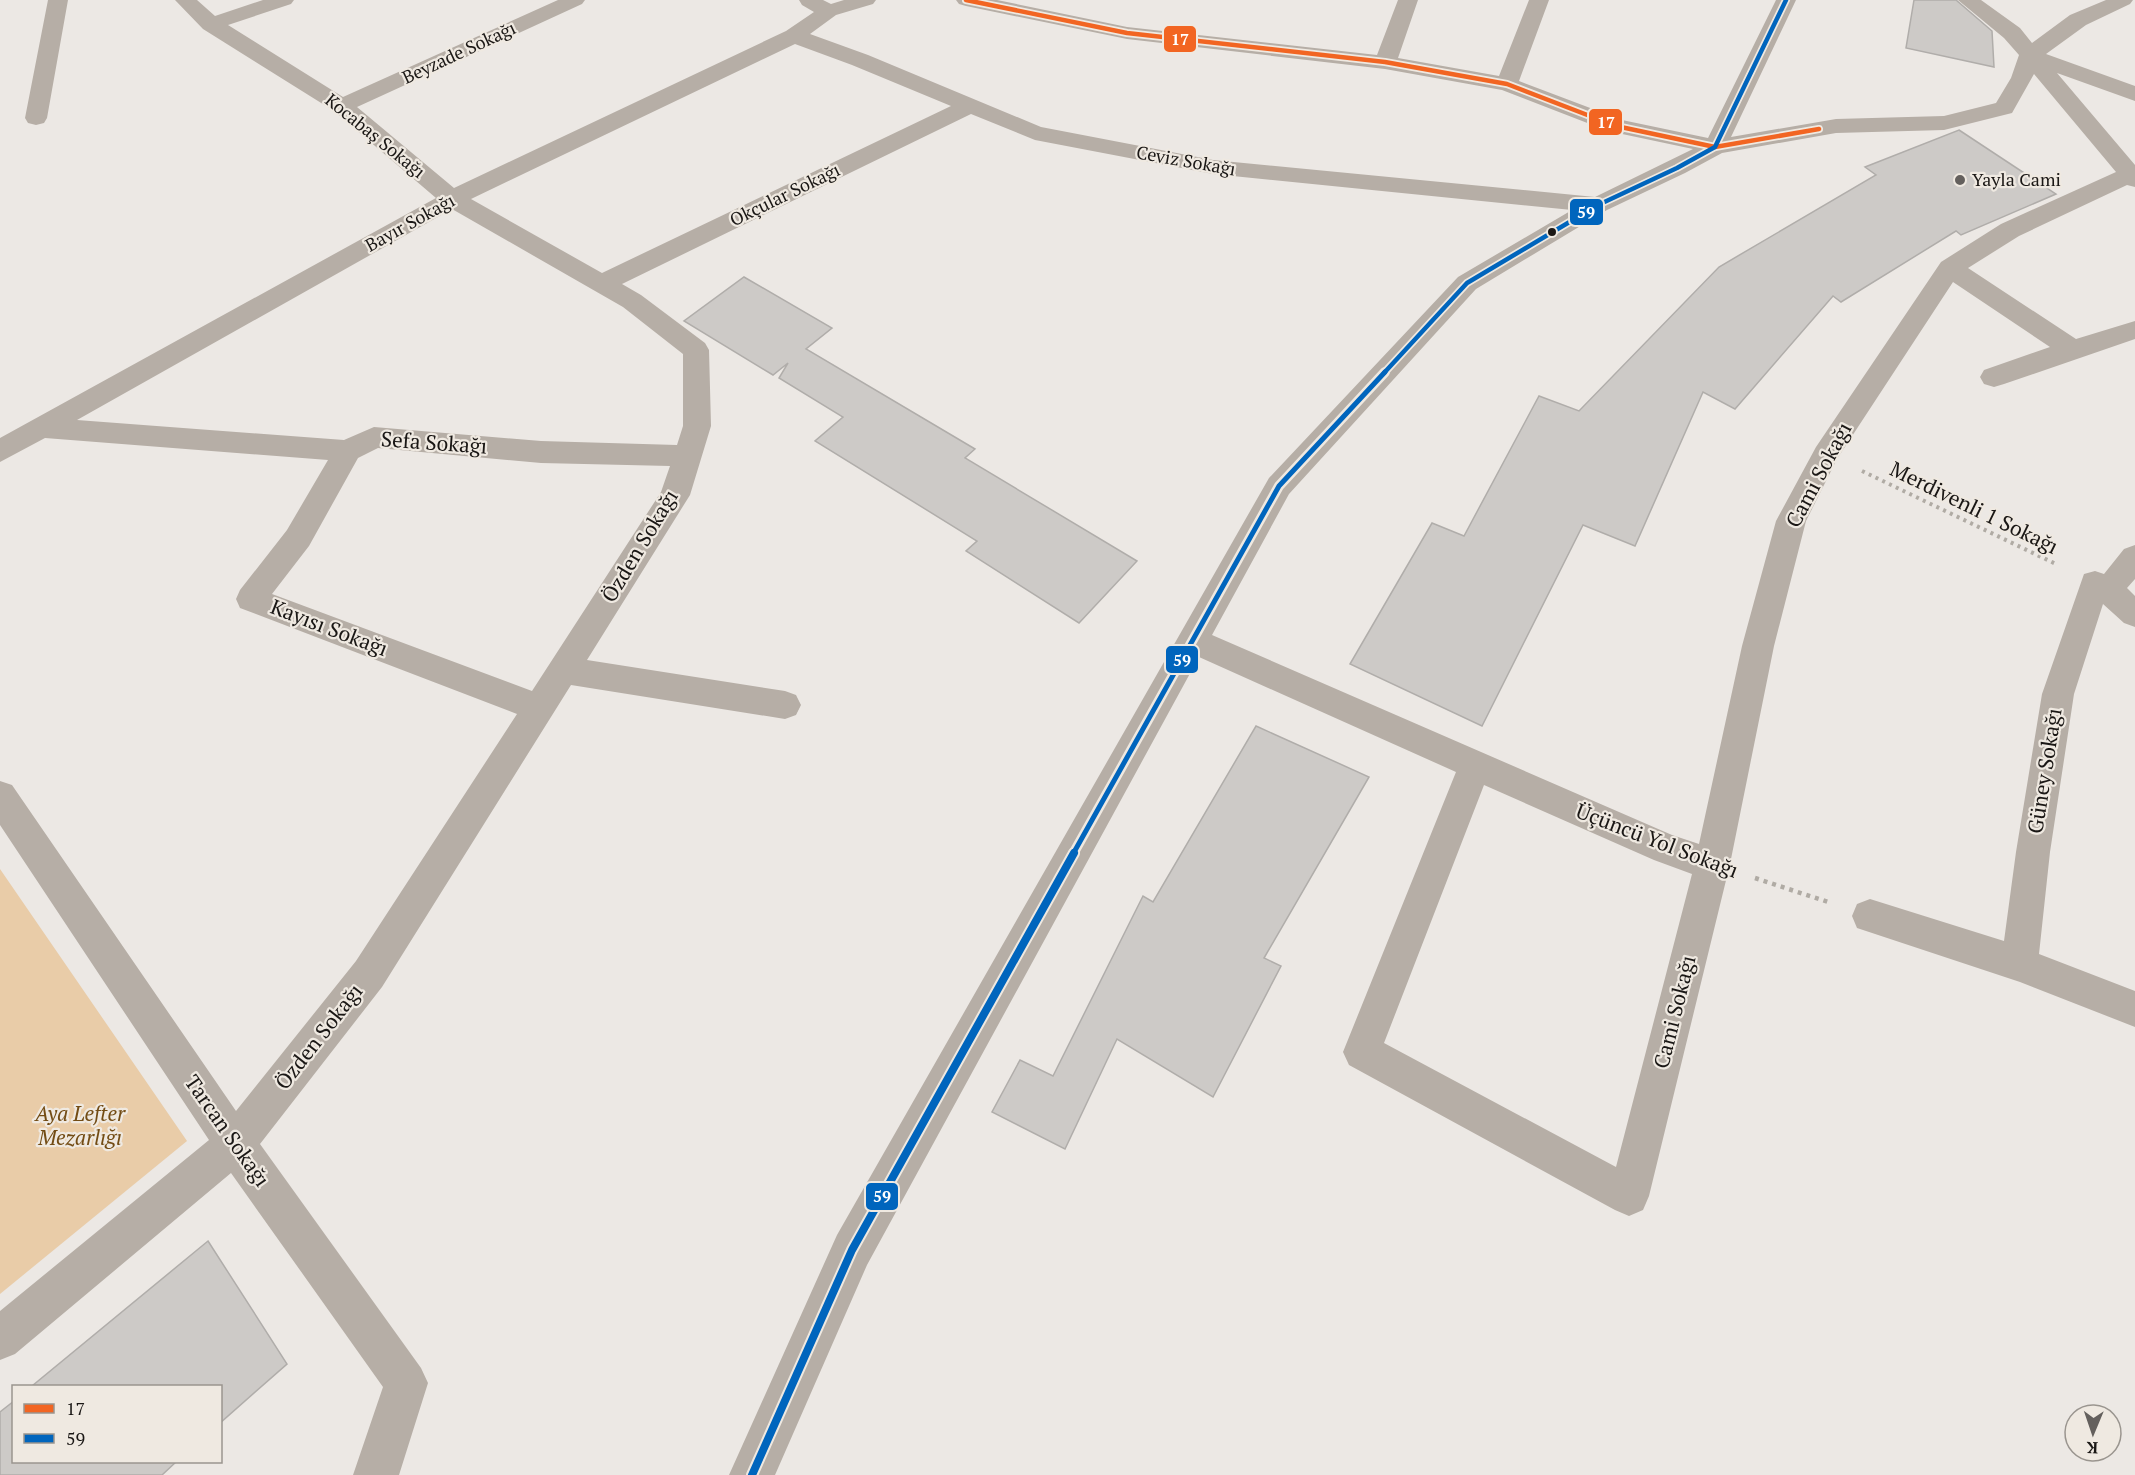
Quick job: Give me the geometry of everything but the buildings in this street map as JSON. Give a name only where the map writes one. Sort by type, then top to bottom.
[{"type":"street","points":[[36,118],[58,0]]},
{"type":"street","name":"Kocabaş Sokağı","points":[[184,0],[212,24],[342,106],[452,199],[601,284]]},
{"type":"street","points":[[212,24],[284,0]]},
{"type":"street","name":"Beyzade Sokağı","points":[[342,106],[575,0]]},
{"type":"street","points":[[807,0],[829,11]]},
{"type":"street","name":"Bayır Sokağı","points":[[2,448],[42,428],[452,199],[794,36],[829,11],[866,0]]},
{"type":"street","points":[[966,0],[1127,33],[1385,62],[1507,84],[1616,126],[1715,147]]},
{"type":"street","points":[[1385,62],[1407,0]]},
{"type":"street","points":[[1507,84],[1539,0]]},
{"type":"street","points":[[1715,147],[1786,0]]},
{"type":"street","name":"Cami Sokağı","points":[[1475,765],[1362,1052],[1629,1196],[1712,864],[1758,646],[1791,521],[1826,454],[1950,268],[2010,230],[2132,177],[2012,33],[1968,0]]},
{"type":"street","points":[[752,1475],[852,1250],[1278,486],[1467,283],[1598,205],[1677,168],[1715,147],[1836,126],[1944,123],[2004,108],[2022,78],[2031,55],[2078,20],[2122,0]]},
{"type":"street","name":"Ceviz Sokağı","points":[[794,36],[860,60],[1035,133],[1213,167],[1598,205]]},
{"type":"street","points":[[2031,55],[2135,94]]},
{"type":"street","name":"Okçular Sokağı","points":[[601,284],[970,106]]},
{"type":"street","points":[[1950,268],[2072,349]]},
{"type":"street","name":"Özden Sokağı","points":[[0,1339],[235,1144],[369,974],[675,495],[697,426],[696,350],[632,302],[601,284]]},
{"type":"street","points":[[1994,377],[2072,349],[2135,330]]},
{"type":"street","points":[[42,428],[348,451]]},
{"type":"street","name":"Sefa Sokağı","points":[[348,451],[374,437],[541,452],[687,456]]},
{"type":"street","name":"Kayısı Sokağı","points":[[348,451],[298,538],[251,599],[539,708]]},
{"type":"street","points":[[2135,557],[2108,590],[2135,614]]},
{"type":"street","name":"Güney Sokağı","points":[[2020,964],[2033,852],[2058,694],[2095,583]]},
{"type":"street","name":"Üçüncü Yol Sokağı","points":[[1192,640],[1666,849],[1712,864]]},
{"type":"street","points":[[563,670],[785,705]]},
{"type":"street","name":"Tarcan Sokağı","points":[[0,796],[235,1144],[406,1383],[376,1475]]},
{"type":"street","points":[[1870,916],[2020,964],[2135,1009]]},
{"type":"path","name":"Merdivenli 1 Sokağı","points":[[1826,454],[2095,583]]},
{"type":"path","name":"Üçüncü Yol Sokağı","points":[[1712,864],[1870,916]]},
{"type":"green space","name":"Aya Lefter Mezarlığı","points":[[0,869],[187,1141],[0,1294]]},
{"type":"transit line","name":"17","points":[[966,0],[1127,33],[1385,62],[1507,84],[1616,126],[1715,147],[1819,129]]},
{"type":"transit line","name":"59","points":[[752,1475],[852,1250],[1279,486],[1467,283],[1598,205],[1677,168],[1715,147],[1786,0]]},
{"type":"place","name":"Yayla Cami","points":[[1960,180]]}]
